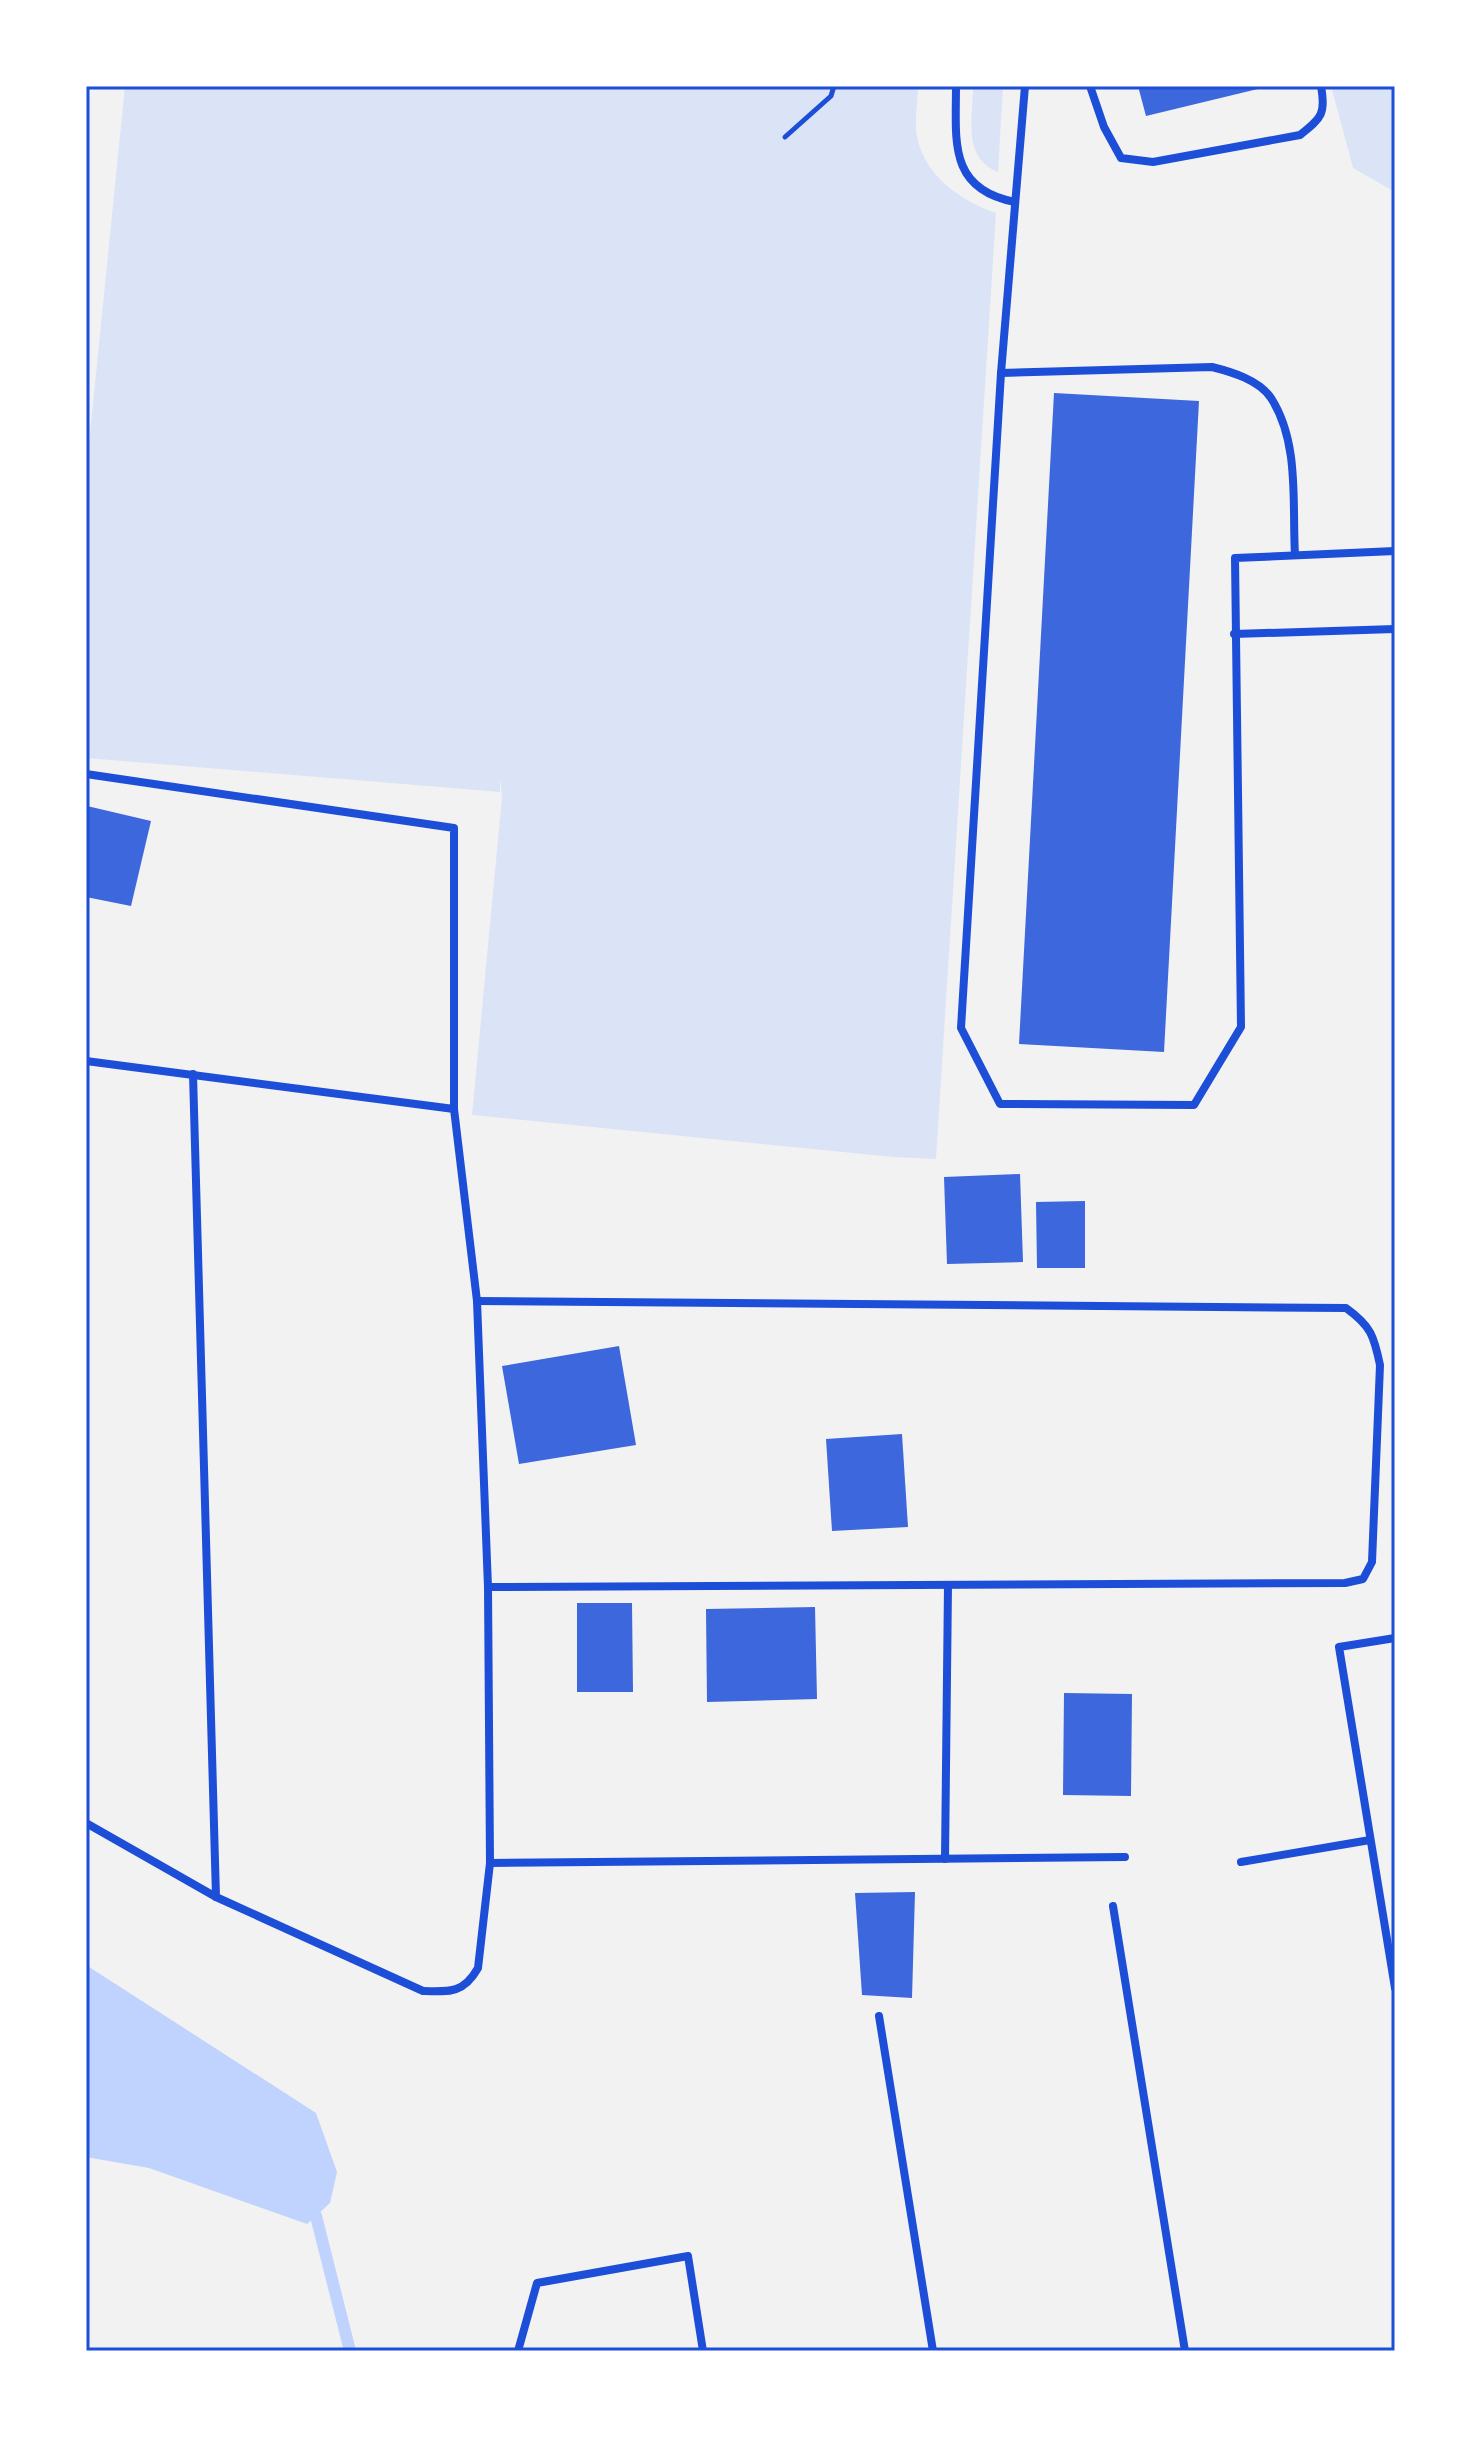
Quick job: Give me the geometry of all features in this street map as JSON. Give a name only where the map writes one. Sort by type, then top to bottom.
[{"type":"street","points":[[956,86],[956,147],[965,173],[987,193],[1015,202]]},
{"type":"street","points":[[1025,86],[1001,373],[961,1028],[1000,1104],[1194,1105],[1241,1027],[1235,558],[1395,551]]},
{"type":"street","points":[[1090,86],[1104,127],[1121,158],[1153,162],[1300,135],[1318,121],[1324,106],[1321,86]]},
{"type":"street","points":[[1001,373],[1212,367],[1238,374],[1270,396],[1289,439],[1295,555]]},
{"type":"street","points":[[1234,634],[1395,629]]},
{"type":"street","points":[[86,774],[454,828],[454,1109],[477,1301],[488,1587],[490,1863],[478,1968],[472,1980],[461,1989],[423,1991],[216,1897],[86,1823]]},
{"type":"street","points":[[86,1061],[454,1109]]},
{"type":"street","points":[[193,1074],[216,1897]]},
{"type":"street","points":[[477,1301],[1346,1308],[1365,1322],[1375,1340],[1380,1365],[1372,1562],[1363,1579],[1345,1583],[488,1587]]},
{"type":"street","points":[[945,1859],[948,1585]]},
{"type":"street","points":[[1395,1638],[1339,1647],[1395,1988]]},
{"type":"street","points":[[1241,1862],[1370,1840]]},
{"type":"street","points":[[490,1863],[1125,1857]]},
{"type":"street","points":[[1113,1906],[1185,2351]]},
{"type":"street","points":[[879,2016],[933,2351]]},
{"type":"street","points":[[518,2351],[537,2283],[688,2256],[703,2351]]},
{"type":"path","points":[[785,137],[831,96],[834,86]]},
{"type":"shaded area","points":[[125,86],[918,86],[916,131],[928,164],[958,194],[996,213],[936,1159],[472,1115],[502,797],[500,777],[500,792],[86,758],[86,473]]},
{"type":"shaded area","points":[[973,86],[1003,86],[998,172],[979,157],[974,147],[971,124]]},
{"type":"shaded area","points":[[1331,86],[1395,86],[1395,192],[1353,168]]},
{"type":"water","points":[[86,1965],[316,2113],[337,2172],[330,2203],[307,2224],[149,2168],[86,2157]]},
{"type":"building","points":[[1138,86],[1266,86],[1266,87],[1146,116]]},
{"type":"building","points":[[1054,393],[1199,401],[1164,1052],[1019,1044]]},
{"type":"building","points":[[87,806],[151,821],[131,906],[86,897]]},
{"type":"building","points":[[1020,1174],[1023,1262],[947,1264],[944,1177]]},
{"type":"building","points":[[1085,1201],[1085,1268],[1037,1268],[1036,1202]]},
{"type":"building","points":[[619,1346],[636,1445],[519,1464],[502,1366]]},
{"type":"building","points":[[902,1434],[908,1527],[832,1531],[826,1439]]},
{"type":"building","points":[[577,1603],[632,1603],[633,1692],[577,1692]]},
{"type":"building","points":[[815,1607],[817,1699],[707,1702],[706,1609]]},
{"type":"building","points":[[1064,1693],[1132,1694],[1131,1796],[1063,1795]]},
{"type":"building","points":[[915,1892],[912,1998],[862,1995],[855,1893]]},
{"type":"waterway","points":[[316,2216],[350,2351]]}]
